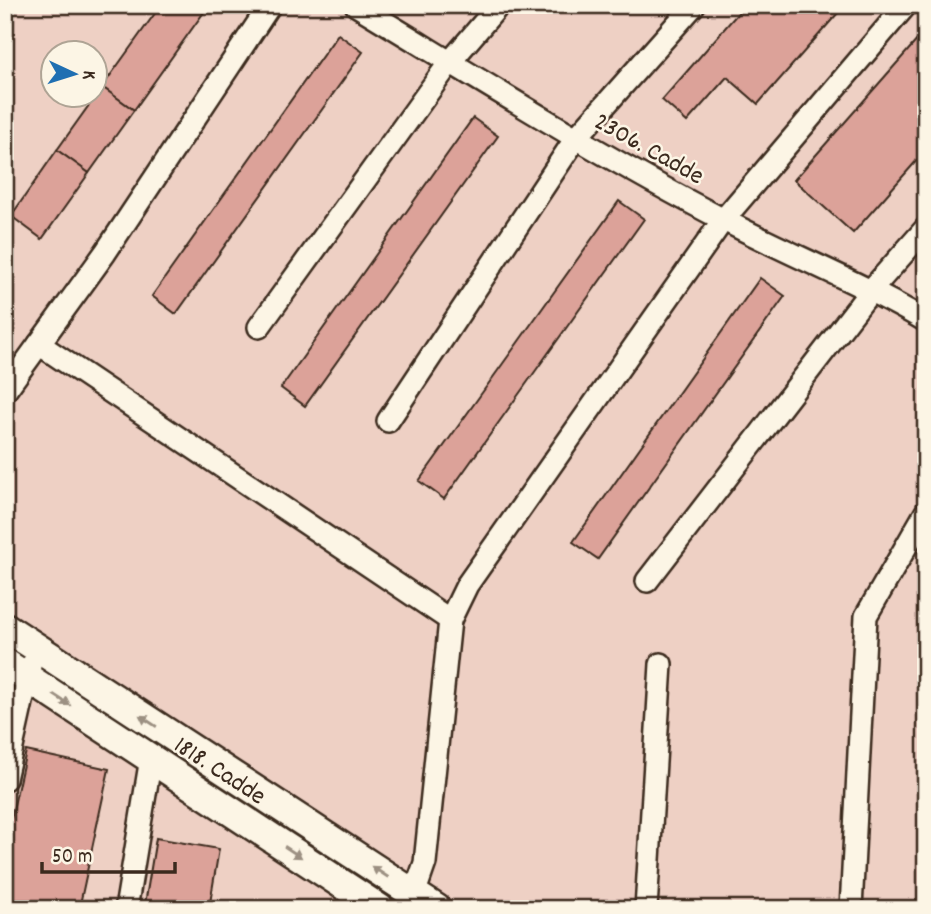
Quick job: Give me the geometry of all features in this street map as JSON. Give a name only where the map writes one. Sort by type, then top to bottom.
[{"type":"main road","name":"1818. Cadde","points":[[5,627],[420,904]]},
{"type":"main road","name":"1818. Cadde","points":[[16,670],[380,909]]},
{"type":"street","points":[[5,391],[105,253],[270,5]]},
{"type":"street","name":"2306. Cadde","points":[[356,5],[576,138],[723,220],[872,289],[926,321]]},
{"type":"street","points":[[259,327],[450,62],[499,5]]},
{"type":"street","points":[[388,421],[576,138],[694,5]]},
{"type":"street","points":[[420,904],[450,620],[467,584],[723,220],[906,5]]},
{"type":"street","points":[[647,581],[872,289],[926,228]]},
{"type":"street","points":[[39,344],[450,620]]},
{"type":"street","points":[[851,909],[866,616],[926,512]]},
{"type":"street","points":[[5,779],[16,670],[35,647]]},
{"type":"street","points":[[646,909],[661,664]]},
{"type":"street","points":[[126,909],[151,758]]},
{"type":"shaded area","points":[[5,5],[926,5],[926,909],[5,909]]},
{"type":"building","points":[[161,5],[209,5],[134,110],[108,91],[108,79]]},
{"type":"building","points":[[745,5],[845,5],[758,104],[727,77],[687,122],[662,100]]},
{"type":"building","points":[[926,30],[926,150],[853,233],[794,180]]},
{"type":"building","points":[[338,34],[363,52],[176,314],[152,296]]},
{"type":"building","points":[[108,91],[134,110],[89,173],[57,150],[87,108],[108,108]]},
{"type":"building","points":[[473,118],[498,136],[305,406],[281,388]]},
{"type":"building","points":[[57,150],[89,173],[42,239],[11,216]]},
{"type":"building","points":[[619,201],[644,219],[444,499],[419,481]]},
{"type":"building","points":[[760,278],[785,296],[598,559],[573,542]]},
{"type":"building","points":[[26,751],[109,769],[79,909],[5,909],[5,846]]},
{"type":"building","points":[[156,838],[219,849],[209,909],[131,909],[132,902],[145,904]]}]
